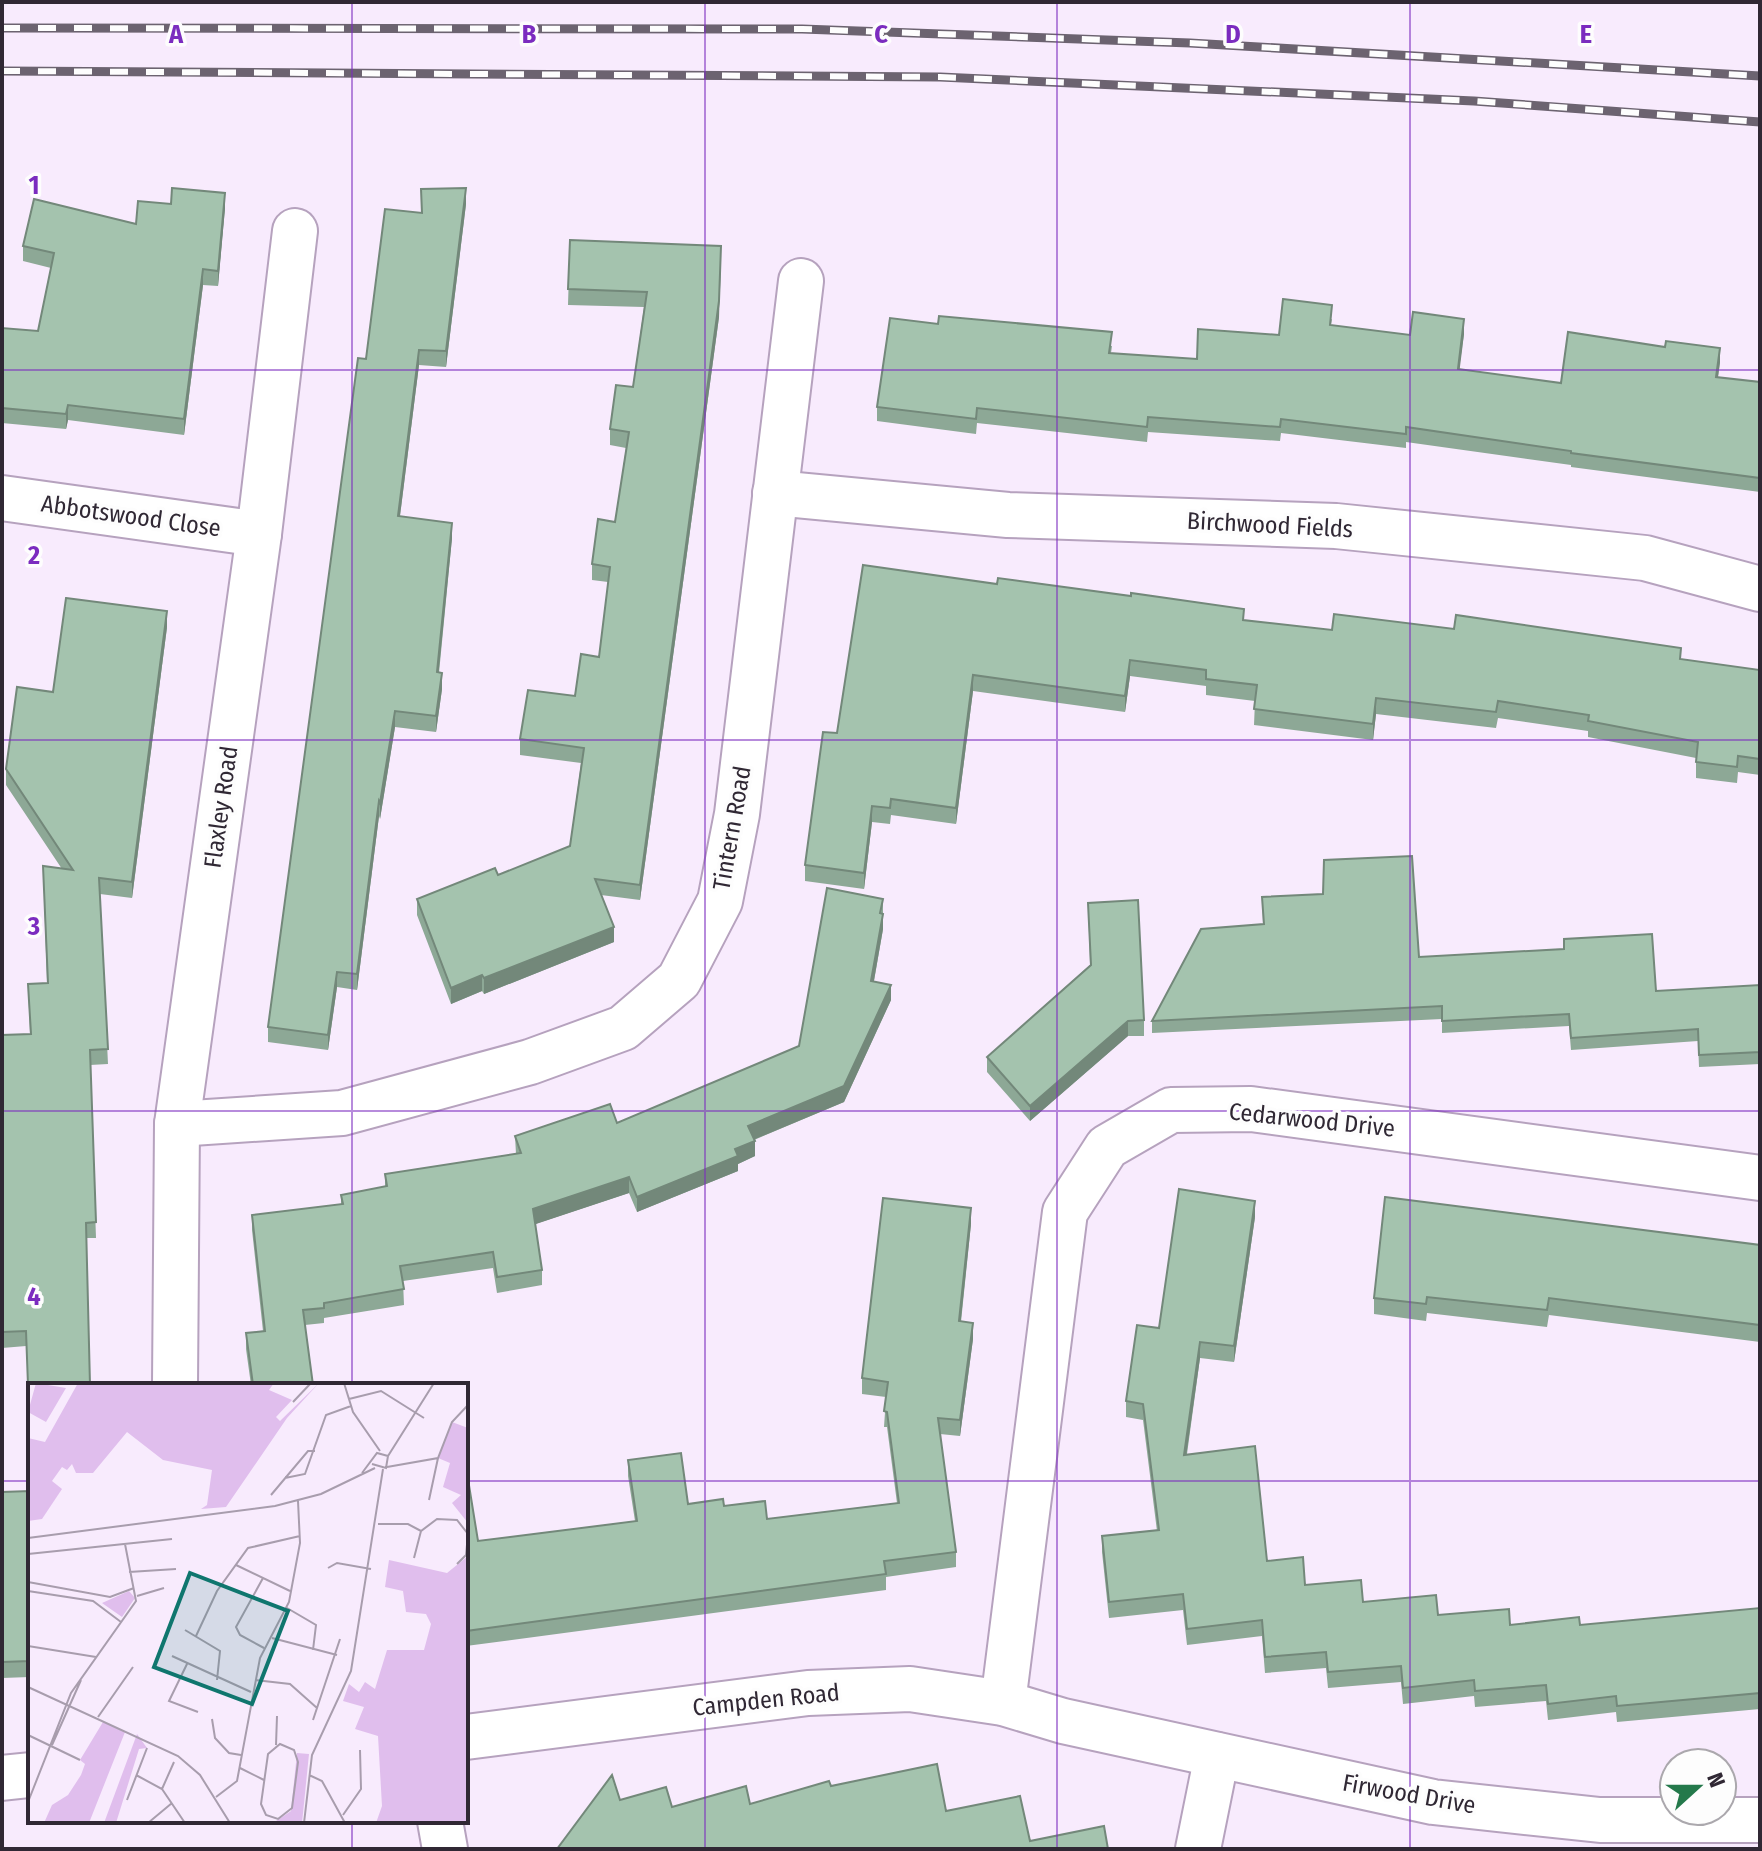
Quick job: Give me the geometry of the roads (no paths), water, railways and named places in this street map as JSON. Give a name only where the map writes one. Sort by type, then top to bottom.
[{"type":"street","name":"Flaxley Road","points":[[175,1383],[177,1124],[259,534],[295,231]]},
{"type":"street","name":"Tintern Road","points":[[177,1124],[342,1113],[530,1062],[623,1028],[679,980],[720,901],[737,814],[801,281]]},
{"type":"street","name":"Birchwood Fields","points":[[775,493],[1008,515],[1336,526],[1645,558],[1760,589]]},
{"type":"street","name":"Abbotswood Close","points":[[2,498],[259,534]]},
{"type":"street","name":"Cedarwood Drive","points":[[1003,1703],[1065,1212],[1107,1147],[1171,1110],[1251,1109],[1760,1178]]},
{"type":"street","name":"Campden Road","points":[[468,1737],[808,1693],[910,1689],[1003,1703],[1063,1721]]},
{"type":"street","name":"Firwood Drive","points":[[1063,1721],[1433,1802],[1600,1820],[1760,1820]]},
{"type":"street","points":[[1198,1849],[1217,1755]]},
{"type":"street","points":[[2,1778],[28,1775]]},
{"type":"street","points":[[440,1823],[445,1849]]},
{"type":"railway","points":[[2,28],[802,29],[1190,43],[1760,76]]},
{"type":"railway","points":[[2,71],[940,77],[1474,101],[1760,122]]}]
